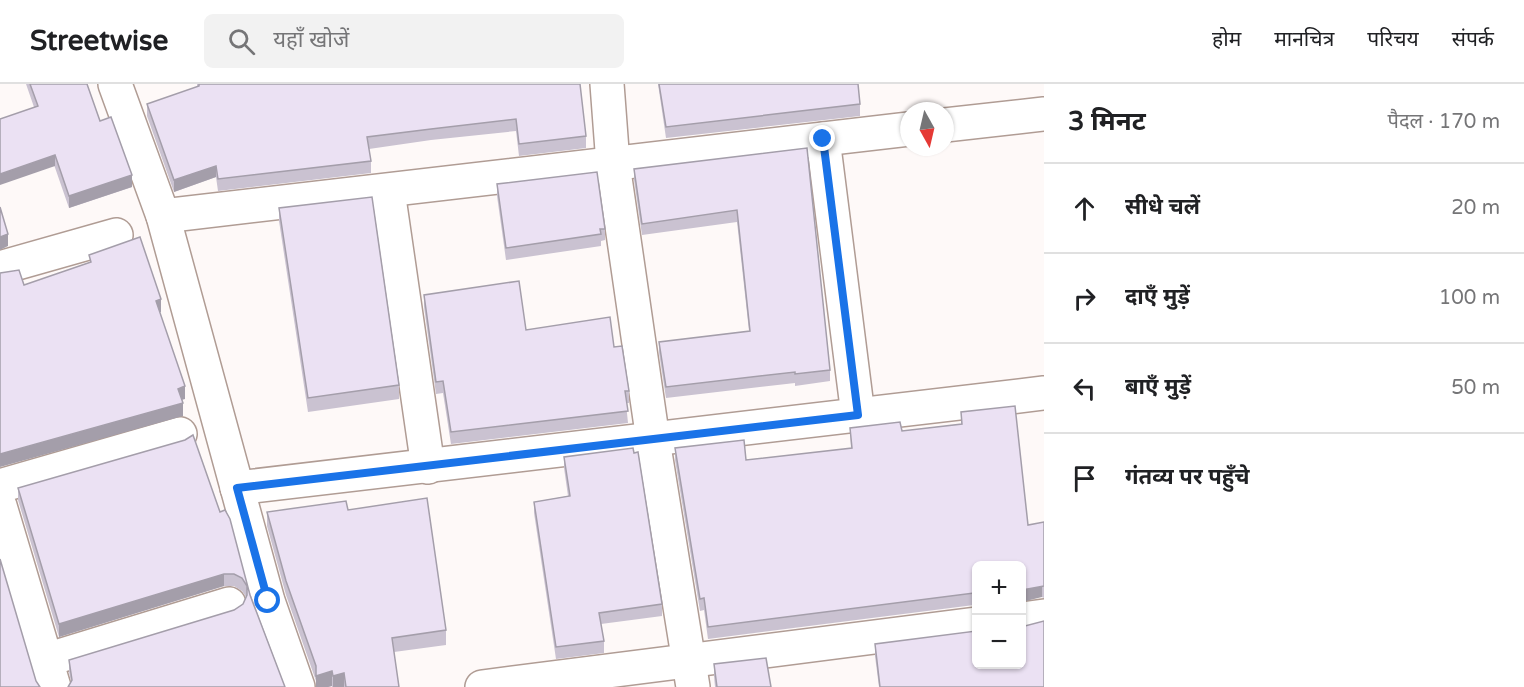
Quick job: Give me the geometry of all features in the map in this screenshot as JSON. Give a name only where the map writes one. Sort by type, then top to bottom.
[{"type":"street","points":[[115,84],[163,216],[268,601],[298,687]]},
{"type":"street","points":[[607,84],[613,164],[653,440],[691,673]]},
{"type":"street","points":[[954,124],[1044,114]]},
{"type":"street","points":[[163,216],[900,130]]},
{"type":"street","points":[[823,139],[858,415]]},
{"type":"street","points":[[388,191],[428,466]]},
{"type":"street","points":[[0,268],[116,235]]},
{"type":"street","points":[[237,488],[1044,393]]},
{"type":"street","points":[[0,486],[180,434]]},
{"type":"street","points":[[0,506],[50,674],[229,604]]},
{"type":"street","points":[[1026,618],[1044,616]]},
{"type":"street","points":[[482,687],[691,673],[972,625]]},
{"type":"building","points":[[30,84],[87,84],[100,121],[111,117],[132,175],[69,196],[55,155],[0,174],[0,119],[38,106]]},
{"type":"building","points":[[199,84],[580,84],[586,136],[519,144],[516,119],[367,137],[371,161],[218,179],[216,166],[174,180],[147,104],[199,86]]},
{"type":"building","points":[[659,84],[858,84],[860,104],[666,127]]},
{"type":"building","points":[[807,148],[830,370],[666,387],[659,342],[750,331],[737,210],[642,224],[634,169]]},
{"type":"building","points":[[597,172],[605,229],[600,229],[601,234],[506,248],[497,184]]},
{"type":"building","points":[[372,197],[399,385],[308,398],[279,208]]},
{"type":"building","points":[[0,207],[8,234],[0,237]]},
{"type":"building","points":[[140,237],[161,299],[156,301],[185,386],[178,389],[183,403],[0,454],[0,273],[19,270],[24,285],[91,262],[89,255]]},
{"type":"building","points":[[519,281],[526,330],[610,317],[614,347],[622,346],[629,391],[625,391],[628,411],[451,432],[443,381],[436,382],[424,295]]},
{"type":"building","points":[[1015,406],[1028,525],[1044,522],[1044,586],[1026,589],[1026,561],[972,561],[972,593],[708,627],[704,598],[700,599],[675,448],[744,440],[746,460],[852,448],[850,428],[900,422],[902,431],[962,424],[961,412]]},
{"type":"building","points":[[193,435],[220,512],[225,510],[230,519],[250,595],[285,687],[68,687],[72,680],[69,660],[234,610],[243,604],[247,595],[247,586],[242,578],[234,574],[224,574],[59,624],[18,488],[185,440]]},
{"type":"building","points":[[633,448],[634,453],[638,452],[662,604],[599,613],[604,641],[556,647],[534,502],[570,496],[564,457]]},
{"type":"building","points":[[427,498],[446,630],[392,638],[399,687],[346,687],[344,673],[333,676],[332,671],[316,676],[316,666],[286,581],[267,512],[346,501],[348,510]]},
{"type":"building","points":[[0,559],[36,681],[40,687],[0,687]]},
{"type":"building","points":[[1044,621],[1044,687],[880,687],[875,644],[972,632],[972,669],[1026,669],[1026,626]]},
{"type":"building","points":[[766,658],[771,687],[717,687],[714,664]]},
{"type":"route","points":[[268,601],[237,488],[858,415],[823,139]]}]
